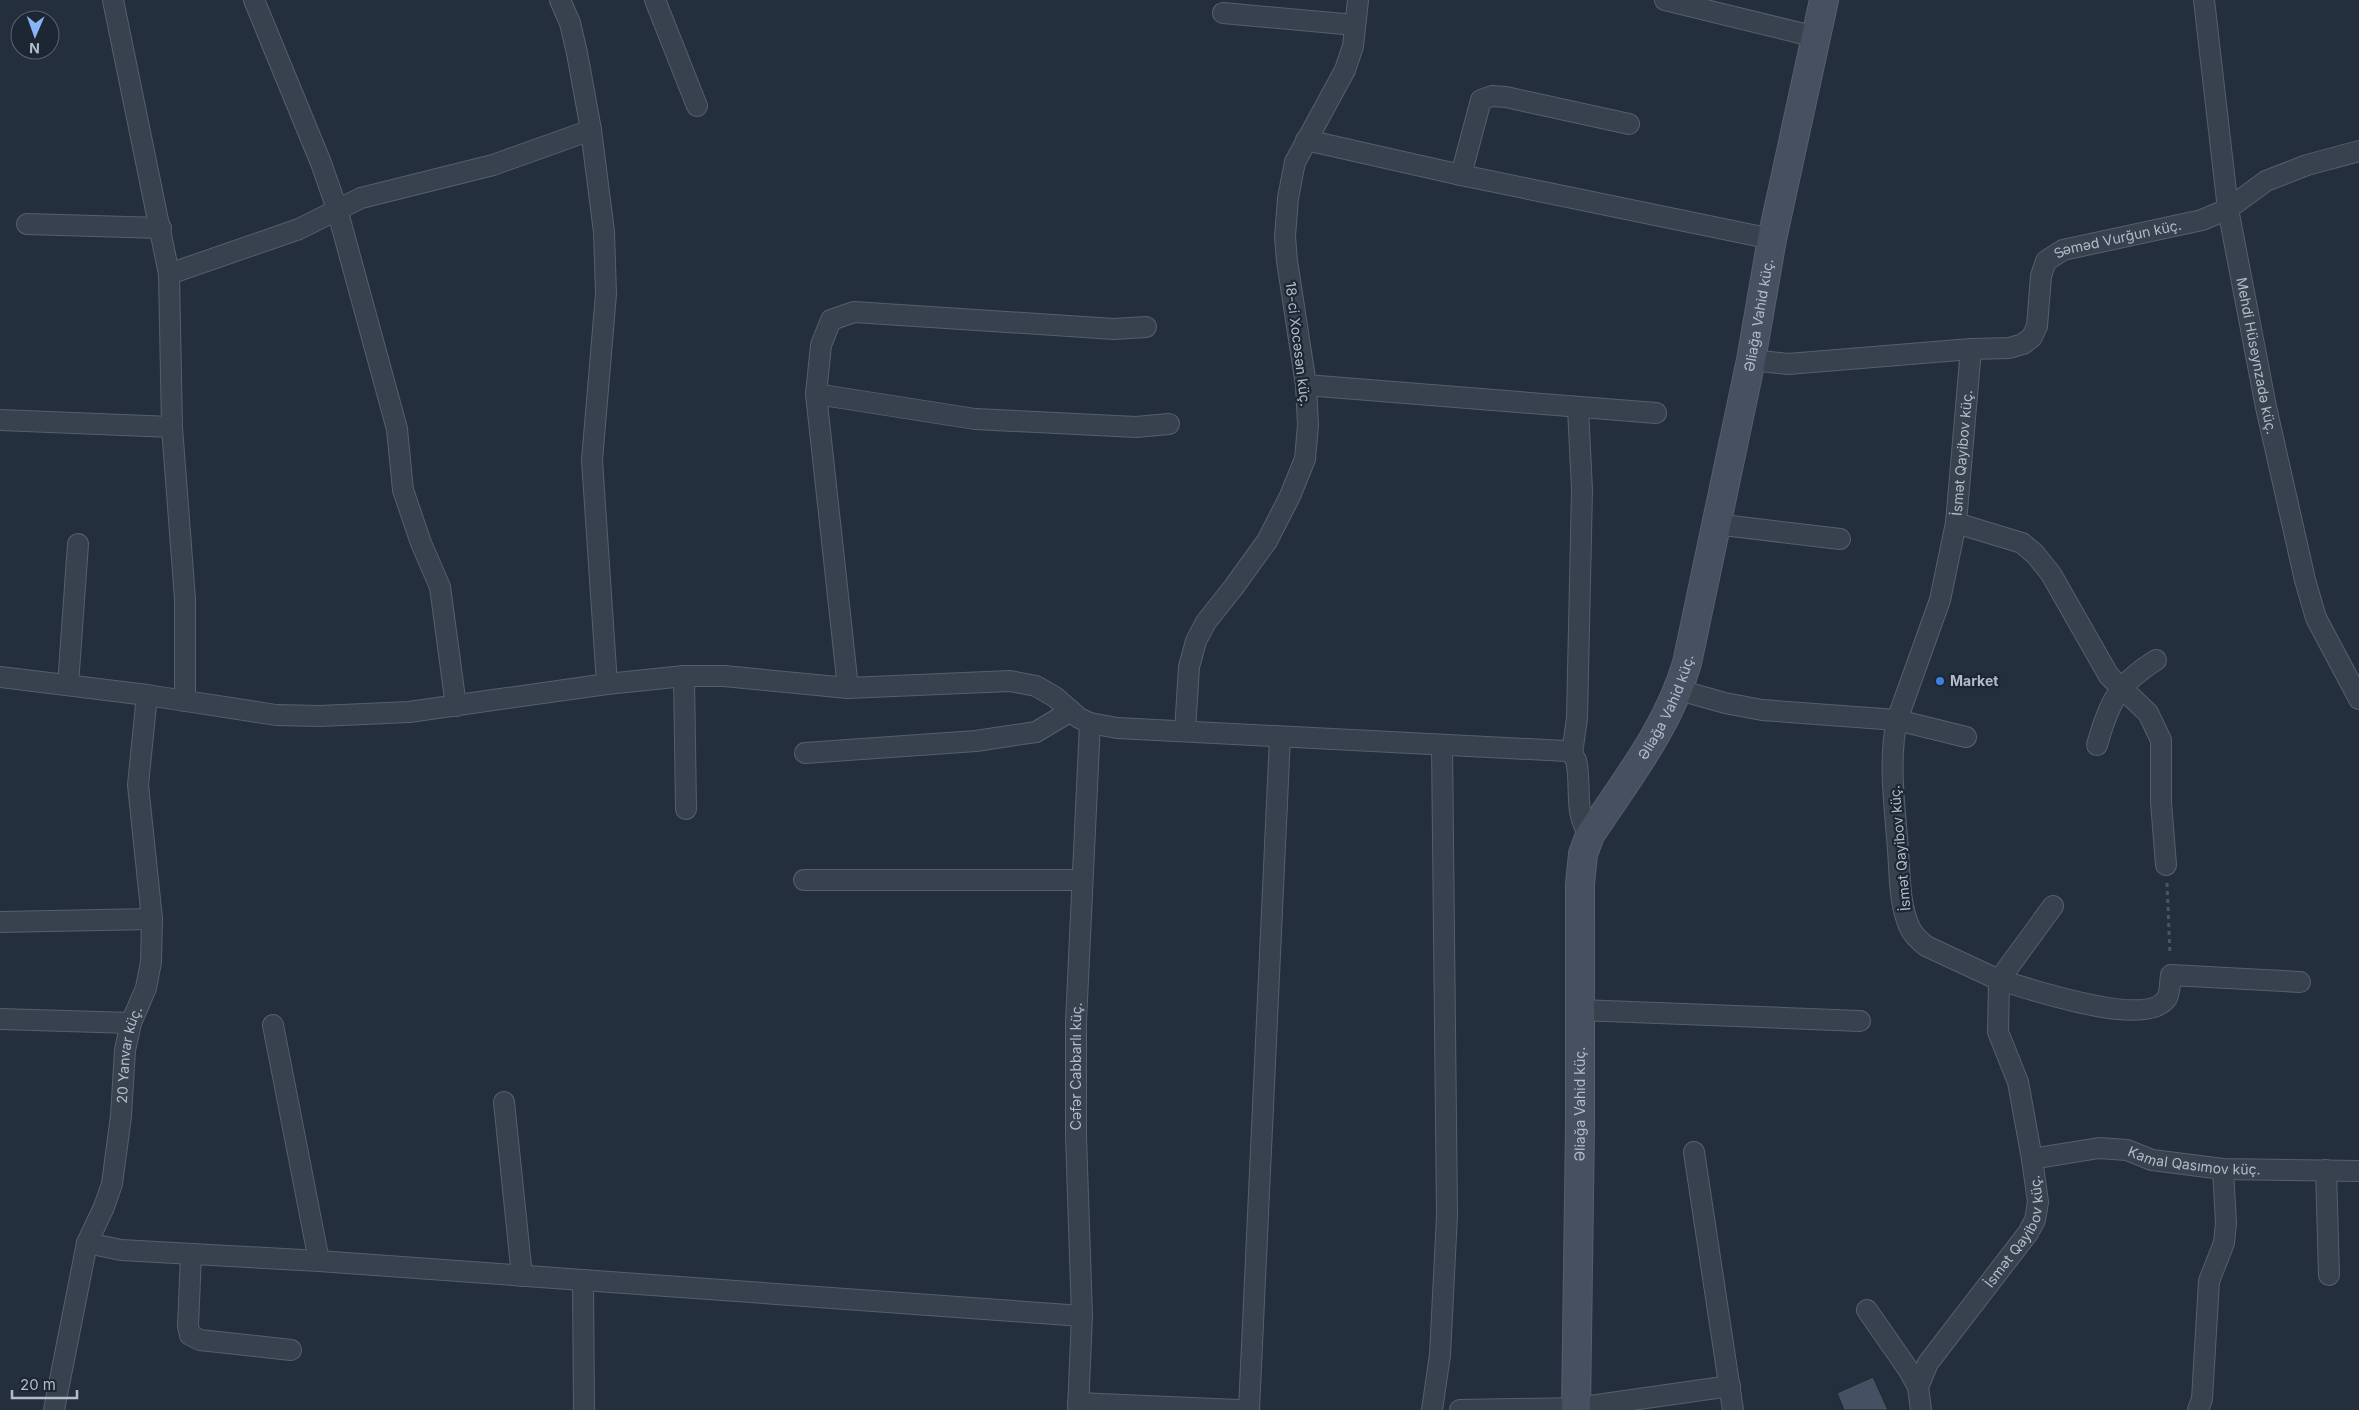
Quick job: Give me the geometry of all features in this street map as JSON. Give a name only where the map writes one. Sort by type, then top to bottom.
[{"type":"street","points":[[113,0],[170,274],[172,427],[185,600],[185,701]]},
{"type":"street","points":[[254,0],[321,163],[337,209],[397,429],[403,490],[421,543],[440,587],[456,706]]},
{"type":"street","points":[[560,0],[570,23],[577,53],[591,130],[604,232],[606,294],[592,460],[607,684]]},
{"type":"street","points":[[655,0],[697,106]]},
{"type":"street","name":"18-ci Xocəsən küç.","points":[[1185,731],[1189,667],[1196,641],[1206,622],[1267,541],[1290,496],[1305,459],[1308,425],[1306,385],[1285,237],[1288,198],[1295,162],[1345,70],[1353,46],[1358,0]]},
{"type":"street","points":[[1665,0],[1816,37]]},
{"type":"street","name":"Əliağa Vahid küç.","points":[[1576,1409],[1580,884],[1583,854],[1590,835],[1658,734],[1679,690],[1687,664],[1751,360],[1772,239],[1824,0]]},
{"type":"street","name":"Mehdi Hüseynzadə küç.","points":[[2204,0],[2228,209],[2266,407],[2305,580],[2318,624],[2350,664],[2359,699]]},
{"type":"street","points":[[1223,13],[1355,25]]},
{"type":"street","points":[[1461,175],[1481,100],[1492,96],[1506,97],[1629,124]]},
{"type":"street","points":[[170,274],[299,229],[319,221],[337,209],[361,198],[492,165],[591,130]]},
{"type":"street","points":[[1306,140],[1461,175],[1772,239]]},
{"type":"street","name":"Səməd Vurğun küç.","points":[[1751,360],[1788,364],[1971,349],[2009,348],[2023,344],[2032,337],[2038,326],[2041,276],[2046,262],[2063,250],[2202,220],[2228,209],[2266,181],[2307,165],[2359,151]]},
{"type":"street","points":[[27,224],[161,228]]},
{"type":"street","points":[[848,688],[816,394],[821,345],[831,320],[854,312],[1114,329],[1146,328]]},
{"type":"street","name":"İsmət Qayibov küç.","points":[[1918,1387],[1928,1363],[2028,1233],[2035,1220],[2038,1202],[2018,1082],[1998,1032],[1999,980],[1926,946],[1917,938],[1909,926],[1902,902],[1892,770],[1893,738],[1897,720],[1940,600],[1956,523],[1971,349]]},
{"type":"street","points":[[1306,385],[1656,413]]},
{"type":"street","points":[[816,394],[975,418],[1136,427],[1169,424]]},
{"type":"street","points":[[1578,408],[1582,490],[1577,718],[1572,754],[1578,768],[1580,814],[1583,827],[1590,835]]},
{"type":"street","points":[[0,420],[172,427]]},
{"type":"street","points":[[1956,523],[2022,543],[2035,554],[2051,574],[2109,676],[2148,713],[2162,740],[2161,802],[2166,865]]},
{"type":"street","points":[[1715,524],[1840,539]]},
{"type":"street","points":[[68,685],[78,544]]},
{"type":"street","points":[[2097,744],[2112,702],[2121,687],[2136,673],[2156,660]]},
{"type":"street","points":[[684,676],[686,808]]},
{"type":"street","points":[[0,677],[147,695],[276,715],[320,716],[409,712],[607,684],[684,676],[724,676],[848,688],[974,681],[1010,681],[1036,686],[1055,697],[1079,718],[1090,723],[1117,728],[1566,750],[1572,754]]},
{"type":"street","points":[[1679,690],[1725,703],[1762,710],[1897,720],[1966,737]]},
{"type":"street","name":"20 Yanvar küç.","points":[[54,1410],[87,1243],[104,1208],[112,1184],[121,1116],[125,1050],[131,1023],[146,988],[152,962],[152,919],[138,785],[147,695]]},
{"type":"street","points":[[805,753],[976,741],[1036,732],[1072,711]]},
{"type":"street","name":"Cəfər Cabbarlı küç.","points":[[1078,1406],[1082,1316],[1076,1136],[1076,1032],[1090,723]]},
{"type":"street","points":[[1249,1410],[1280,737]]},
{"type":"street","points":[[1432,1410],[1440,1356],[1447,1215],[1442,745]]},
{"type":"street","points":[[804,880],[1082,880]]},
{"type":"street","points":[[2052,906],[1999,980],[2096,1007],[2128,1009],[2157,1006],[2167,998],[2171,975],[2300,982]]},
{"type":"street","points":[[0,922],[152,919]]},
{"type":"street","points":[[1580,1010],[1860,1021]]},
{"type":"street","points":[[0,1019],[131,1023]]},
{"type":"street","points":[[273,1025],[319,1261]]},
{"type":"street","points":[[504,1102],[522,1276]]},
{"type":"street","name":"Kamal Qasımov küç.","points":[[2032,1159],[2099,1148],[2127,1150],[2152,1160],[2223,1168],[2359,1171]]},
{"type":"street","points":[[1694,1152],[1734,1410]]},
{"type":"street","points":[[2198,1410],[2202,1399],[2209,1281],[2224,1243],[2226,1223],[2223,1168]]},
{"type":"street","points":[[2326,1170],[2329,1275]]},
{"type":"street","points":[[87,1243],[121,1250],[319,1261],[1082,1316]]},
{"type":"street","points":[[192,1254],[188,1326],[190,1335],[200,1340],[291,1350]]},
{"type":"street","points":[[583,1280],[584,1410]]},
{"type":"street","points":[[1867,1310],[1908,1369],[1918,1387],[1921,1410]]},
{"type":"street","points":[[1460,1410],[1576,1409],[1730,1386]]},
{"type":"street","points":[[1078,1406],[1238,1410]]},
{"type":"path","points":[[2166,865],[2171,975]]},
{"type":"building","points":[[1873,1377],[1888,1410],[1844,1410],[1837,1393]]},
{"type":"place","name":"Market","points":[[1940,681]]}]
